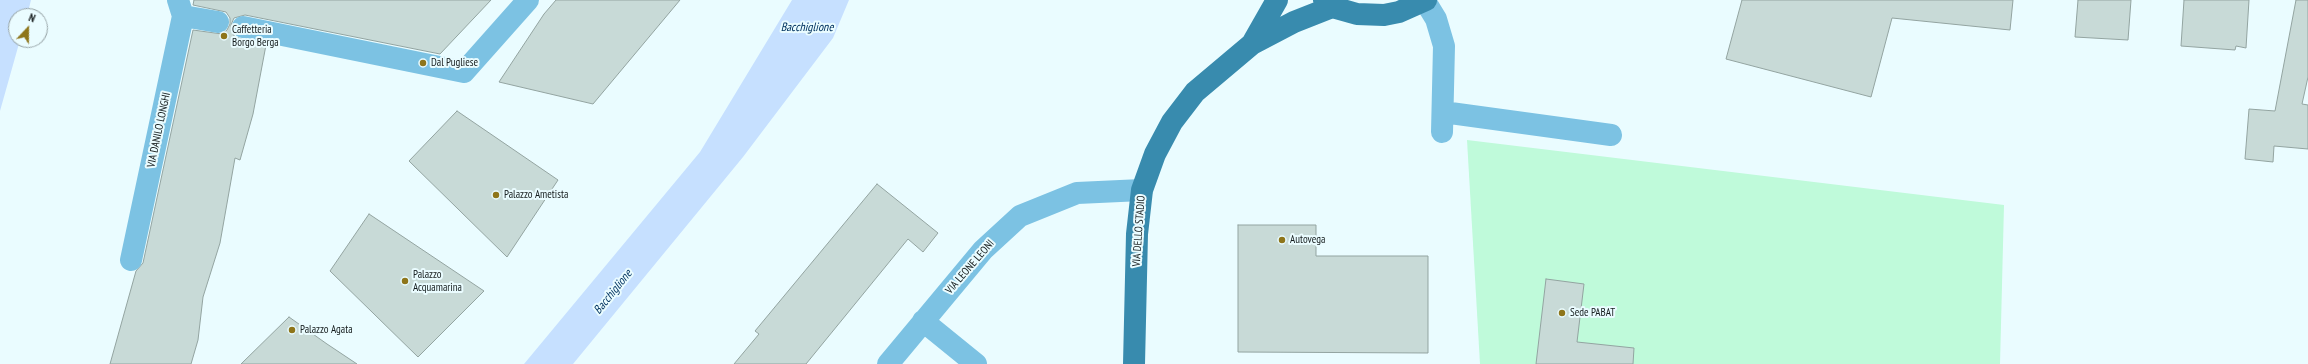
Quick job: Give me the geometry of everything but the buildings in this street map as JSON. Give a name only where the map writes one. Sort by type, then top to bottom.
[{"type":"main road","name":"VIA DELLO STADIO","points":[[1252,44],[1277,0]]},
{"type":"main road","points":[[1328,4],[1357,14],[1384,15],[1399,12],[1426,0]]},
{"type":"main road","name":"VIA DELLO STADIO","points":[[1134,364],[1137,234],[1142,190],[1155,154],[1172,122],[1195,92],[1252,44],[1328,4]]},
{"type":"street","points":[[243,27],[464,72],[528,0]]},
{"type":"street","points":[[1426,0],[1436,19],[1444,46],[1442,122],[1611,135]]},
{"type":"street","points":[[180,8],[218,22]]},
{"type":"street","name":"VIA DANILO LONGHI","points":[[131,260],[180,8]]},
{"type":"street","name":"VIA LEONE LEONI","points":[[888,364],[983,250],[1020,216],[1077,193],[1142,190]]},
{"type":"street","points":[[923,321],[976,364]]},
{"type":"green space","points":[[1467,140],[2004,205],[2000,364],[1480,364]]},
{"type":"water","points":[[0,0],[31,0],[29,8],[8,8],[8,48],[18,48],[0,111]]},
{"type":"water","name":"Bacchiglione","points":[[792,0],[849,0],[833,38],[743,157],[573,364],[524,364],[700,152]]},
{"type":"place","name":"Caffetteria Borgo Berga","points":[[224,36]]},
{"type":"place","name":"Dal Pugliese","points":[[423,63]]},
{"type":"place","name":"Palazzo Ametista","points":[[496,195]]},
{"type":"place","name":"Autovega","points":[[1282,240]]},
{"type":"place","name":"Palazzo Acquamarina","points":[[405,281]]},
{"type":"place","name":"Sede PABAT","points":[[1562,313]]},
{"type":"place","name":"Palazzo Agata","points":[[292,330]]}]
